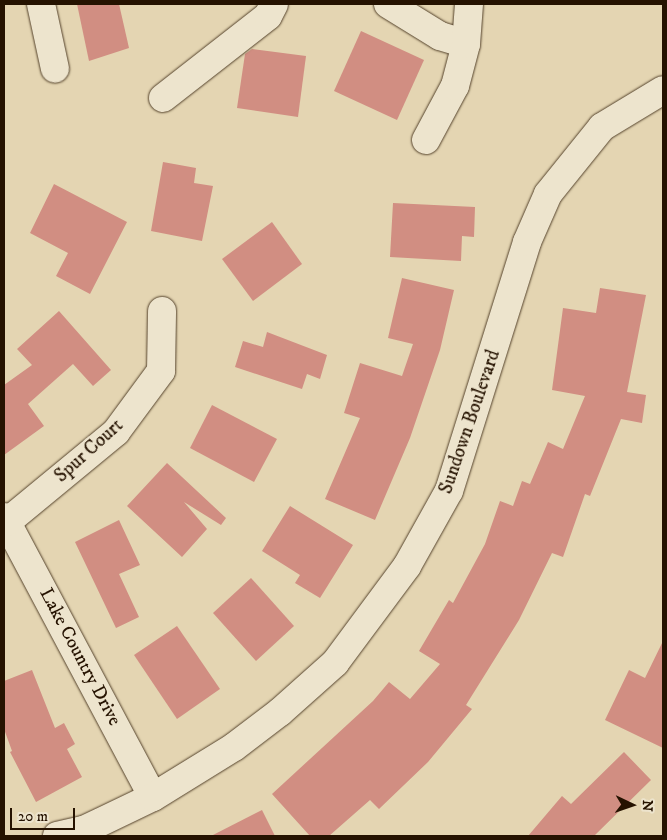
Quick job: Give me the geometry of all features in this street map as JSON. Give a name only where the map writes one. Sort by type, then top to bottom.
[{"type":"street","points":[[41,4],[55,69]]},
{"type":"street","points":[[163,98],[268,16],[274,4]]},
{"type":"street","points":[[388,4],[440,36],[466,44]]},
{"type":"street","points":[[426,140],[455,86],[466,44],[469,4]]},
{"type":"street","name":"Sundown Boulevard","points":[[57,836],[86,833],[153,797],[234,746],[280,712],[335,662],[407,566],[457,470],[527,242],[548,194],[602,127],[663,90]]},
{"type":"street","name":"Spur Court","points":[[6,519],[116,432],[161,371],[162,311]]},
{"type":"street","name":"Lake Country Drive","points":[[6,519],[153,797]]},
{"type":"building","points":[[77,4],[119,4],[129,48],[89,61]]},
{"type":"building","points":[[361,31],[424,60],[397,120],[334,91]]},
{"type":"building","points":[[252,49],[306,56],[298,117],[237,108],[245,54]]},
{"type":"building","points":[[163,162],[196,168],[194,183],[213,186],[202,241],[151,231]]},
{"type":"building","points":[[54,184],[127,222],[90,294],[56,276],[68,253],[30,233]]},
{"type":"building","points":[[393,203],[475,207],[474,237],[462,236],[461,261],[390,257]]},
{"type":"building","points":[[272,222],[302,264],[253,301],[222,259]]},
{"type":"building","points":[[402,278],[454,290],[440,350],[410,438],[375,520],[325,499],[360,418],[344,413],[360,363],[402,376],[413,344],[388,338]]},
{"type":"building","points":[[600,288],[646,295],[627,392],[646,395],[642,423],[621,419],[590,496],[585,494],[563,557],[552,553],[519,620],[466,705],[472,709],[428,762],[379,809],[370,800],[329,836],[310,836],[272,794],[373,701],[389,682],[410,699],[440,664],[419,651],[449,600],[453,603],[485,544],[500,501],[513,506],[522,481],[530,484],[548,442],[563,449],[585,396],[552,390],[563,308],[596,313]]},
{"type":"building","points":[[59,311],[111,370],[93,386],[73,364],[28,404],[44,426],[4,455],[4,385],[32,365],[17,349]]},
{"type":"building","points":[[267,332],[327,355],[320,379],[307,374],[302,389],[235,367],[243,341],[263,347]]},
{"type":"building","points":[[212,405],[277,439],[254,482],[190,448]]},
{"type":"building","points":[[167,463],[226,518],[221,525],[184,502],[207,529],[182,557],[127,506]]},
{"type":"building","points":[[290,506],[353,545],[320,598],[295,583],[300,575],[262,551]]},
{"type":"building","points":[[119,520],[140,565],[119,574],[139,617],[116,628],[75,542]]},
{"type":"building","points":[[251,578],[294,626],[256,661],[213,613]]},
{"type":"building","points":[[177,626],[220,689],[177,719],[134,655]]},
{"type":"building","points":[[663,641],[663,748],[605,720],[629,670],[645,678]]},
{"type":"building","points":[[32,670],[55,728],[64,723],[75,744],[67,749],[82,777],[36,802],[10,752],[12,751],[4,729],[4,681]]},
{"type":"building","points":[[624,752],[651,780],[594,836],[528,836],[562,796],[571,804]]},
{"type":"building","points":[[262,810],[275,836],[211,836]]}]
